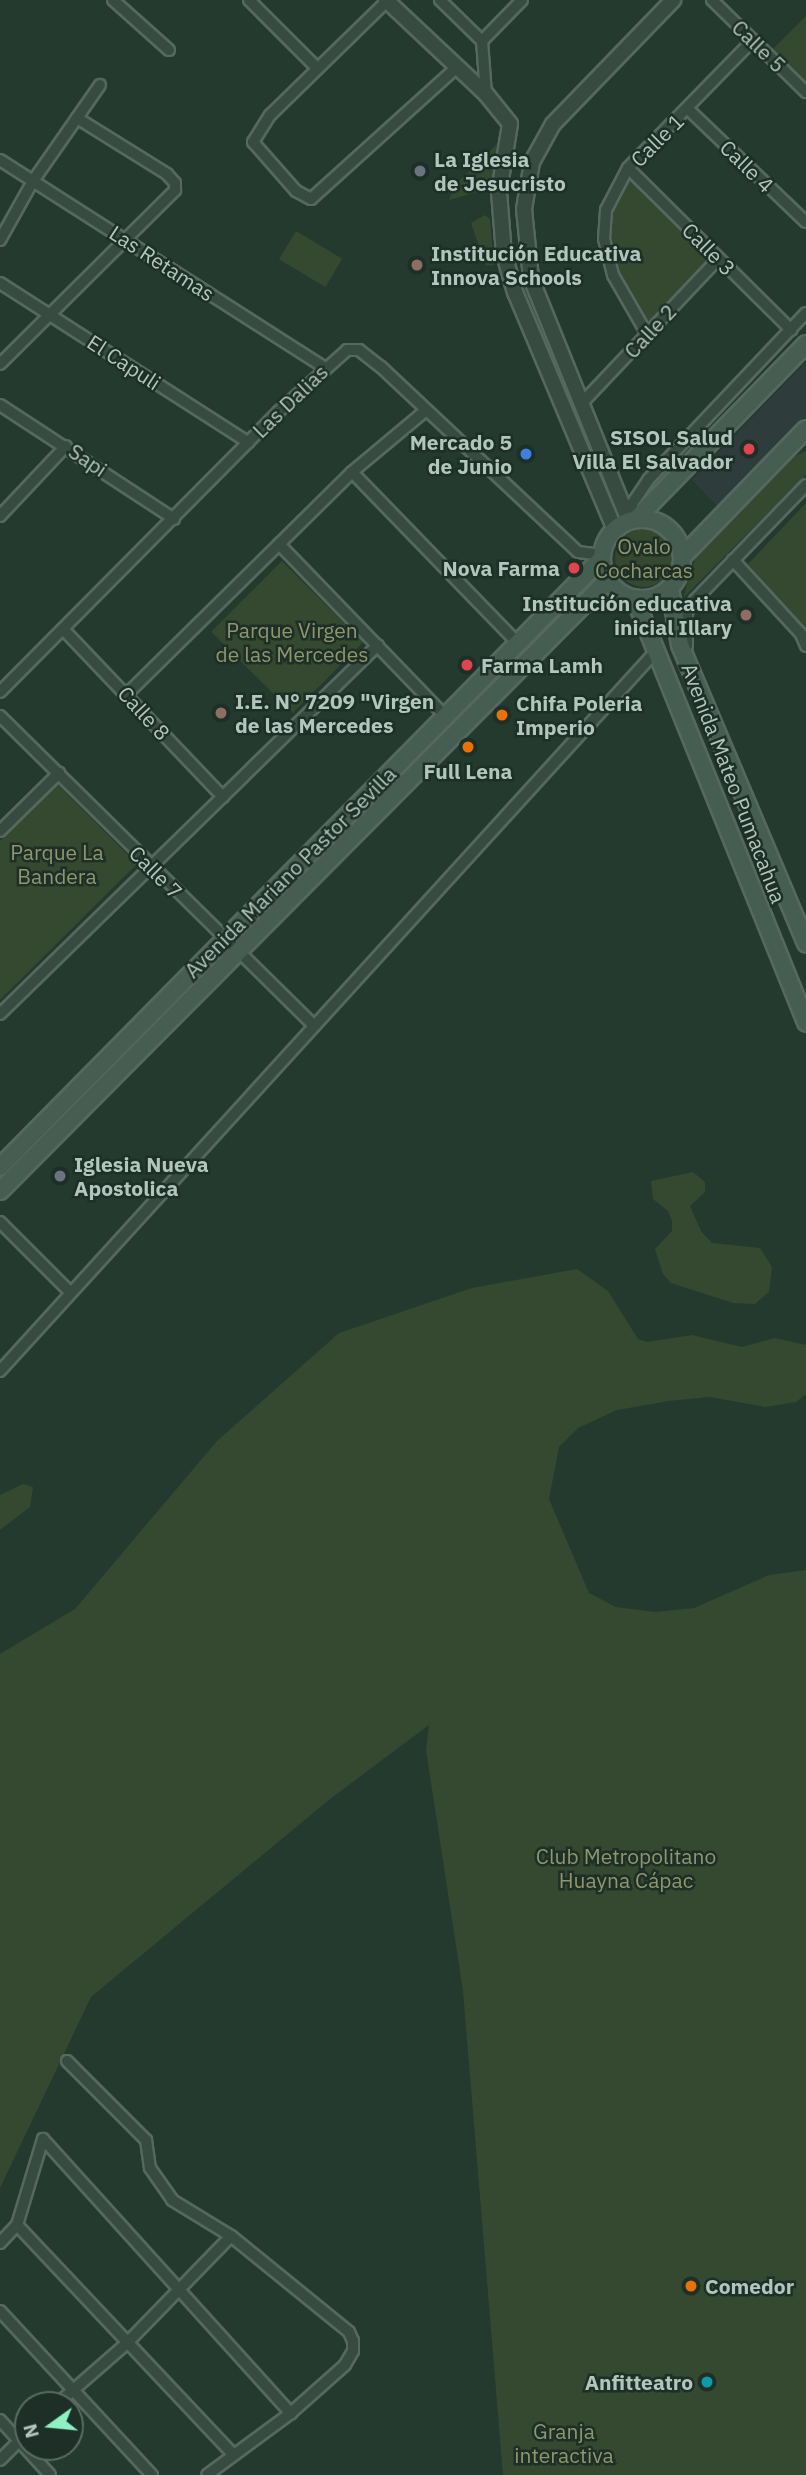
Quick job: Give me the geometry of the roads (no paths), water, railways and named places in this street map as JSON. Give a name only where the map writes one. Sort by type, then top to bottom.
[{"type":"main road","points":[[806,344],[628,523],[602,557],[608,580],[635,599],[648,599],[670,589],[682,556],[806,429]]},
{"type":"main road","points":[[789,447],[806,443]]},
{"type":"main road","points":[[628,523],[666,526],[682,556]]},
{"type":"main road","name":"Avenida Mariano Pastor Sevilla","points":[[0,1167],[602,557]]},
{"type":"main road","name":"Avenida Mariano Pastor Sevilla","points":[[0,1191],[239,954],[608,580]]},
{"type":"main road","name":"Avenida Mateo Pumacahua","points":[[670,589],[672,618],[688,666],[806,944]]},
{"type":"main road","name":"Avenida Mateo Pumacahua","points":[[635,599],[658,649],[806,1023]]},
{"type":"street","points":[[113,0],[169,50]]},
{"type":"street","points":[[249,0],[317,68]]},
{"type":"street","points":[[458,66],[310,199],[296,191],[253,142],[270,115],[387,0],[458,66],[486,94],[510,124],[510,145],[499,192],[499,222],[515,292],[628,523]]},
{"type":"street","points":[[440,0],[482,41],[486,94]]},
{"type":"street","points":[[482,41],[522,0]]},
{"type":"street","points":[[628,523],[526,257],[524,209],[531,162],[553,124],[673,0]]},
{"type":"street","name":"Calle 5","points":[[712,0],[806,92]]},
{"type":"street","name":"Calle 1","points":[[647,334],[613,275],[604,239],[606,210],[628,168],[753,40]]},
{"type":"street","points":[[0,240],[33,181],[100,85]]},
{"type":"street","name":"Calle 4","points":[[688,109],[806,222]]},
{"type":"street","points":[[0,364],[48,313],[170,199],[175,183],[77,118]]},
{"type":"street","name":"Las Retamas","points":[[0,160],[129,240],[324,368]]},
{"type":"street","name":"Calle 3","points":[[628,168],[791,330]]},
{"type":"street","name":"Calle 2","points":[[582,402],[719,258]]},
{"type":"street","name":"El Capuli","points":[[0,283],[248,442]]},
{"type":"street","points":[[628,523],[632,504],[648,480],[806,313]]},
{"type":"street","name":"Las Dalias","points":[[0,692],[248,442],[343,352],[359,350],[578,552],[602,557]]},
{"type":"street","name":"Sapi","points":[[0,405],[174,519]]},
{"type":"street","points":[[126,695],[352,472],[425,411]]},
{"type":"street","points":[[0,516],[66,446]]},
{"type":"street","points":[[352,472],[518,643]]},
{"type":"street","points":[[688,666],[687,612],[806,485]]},
{"type":"street","points":[[279,544],[446,716]]},
{"type":"street","points":[[733,560],[804,633],[806,646]]},
{"type":"street","name":"Calle 8","points":[[63,629],[223,797]]},
{"type":"street","points":[[0,1014],[377,645]]},
{"type":"street","points":[[0,1371],[658,649]]},
{"type":"street","name":"Calle 7","points":[[0,716],[314,1026]]},
{"type":"street","points":[[0,831],[59,774]]},
{"type":"street","points":[[0,1222],[71,1293]]},
{"type":"street","points":[[67,2062],[146,2140],[150,2168],[159,2186],[231,2236],[349,2332],[353,2351],[345,2365],[290,2413],[210,2474]]},
{"type":"street","points":[[0,2243],[17,2225],[43,2139],[290,2413]]},
{"type":"street","points":[[17,2225],[234,2455]]},
{"type":"street","points":[[72,2389],[127,2343],[231,2236]]},
{"type":"street","points":[[0,2311],[152,2475]]},
{"type":"street","points":[[0,2420],[14,2435]]},
{"type":"street","points":[[0,2460],[14,2446]]},
{"type":"street","points":[[37,2461],[50,2475]]},
{"type":"place","name":"La Iglesia de Jesucristo","points":[[420,171]]},
{"type":"place","name":"Institución Educativa Innova Schools","points":[[417,265]]},
{"type":"place","name":"SISOL Salud Villa El Salvador","points":[[749,449]]},
{"type":"place","name":"Mercado 5 de Junio","points":[[526,454]]},
{"type":"place","name":"Nova Farma","points":[[574,568]]},
{"type":"place","name":"Institución educativa inicial Illary","points":[[746,615]]},
{"type":"place","name":"Farma Lamh","points":[[467,665]]},
{"type":"place","name":"I.E. N° 7209 \"Virgen de las Mercedes","points":[[221,713]]},
{"type":"place","name":"Chifa Poleria Imperio","points":[[502,715]]},
{"type":"place","name":"Full Lena","points":[[468,747]]},
{"type":"place","name":"Iglesia Nueva Apostolica","points":[[60,1176]]},
{"type":"place","name":"Comedor","points":[[691,2286]]},
{"type":"place","name":"Anfitteatro","points":[[707,2382]]},
{"type":"park label","name":"Ovalo Cocharcas","points":[[644,558]]},
{"type":"park label","name":"Parque Virgen de las Mercedes","points":[[292,642]]},
{"type":"park label","name":"Parque La Bandera","points":[[57,864]]},
{"type":"park label","name":"Club Metropolitano Huayna Cápac","points":[[626,1868]]},
{"type":"park label","name":"Granja interactiva","points":[[564,2443]]}]
